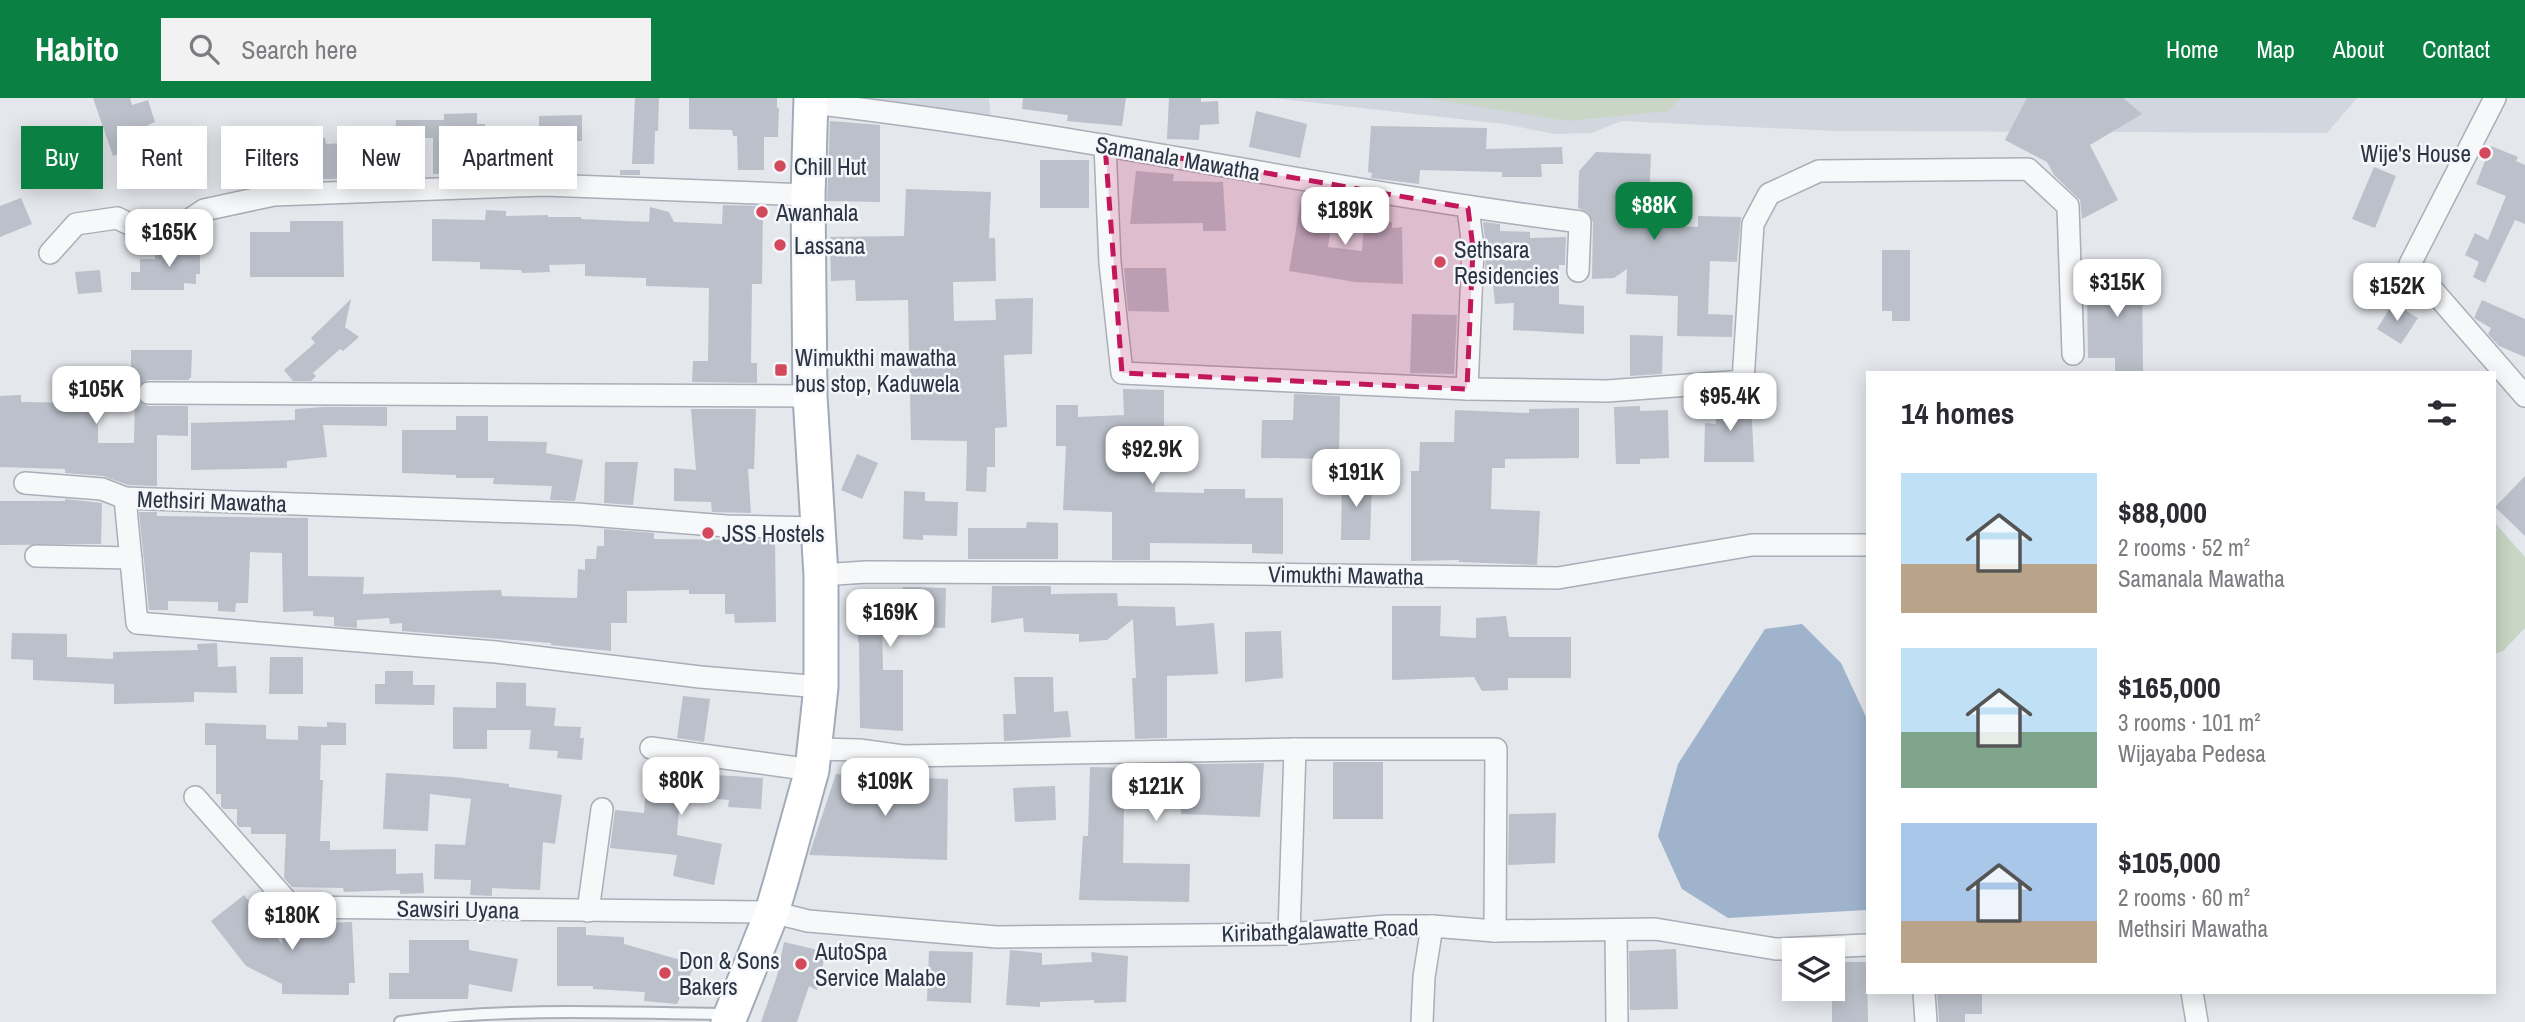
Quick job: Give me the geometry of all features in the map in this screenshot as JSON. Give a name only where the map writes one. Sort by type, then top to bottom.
[{"type":"main road","points":[[734,1019],[772,912],[814,760],[821,687],[821,575],[810,396],[808,195],[811,101]]},
{"type":"street","points":[[2495,98],[2410,264],[2525,396]]},
{"type":"street","name":"Samanala Mawatha","points":[[811,101],[1105,145],[1468,208],[1580,222],[1578,271]]},
{"type":"street","points":[[1105,145],[1110,263],[1122,373],[1467,389],[1607,391],[1743,381],[1753,223],[1769,194],[1819,171],[2028,169],[2068,206],[2073,354]]},
{"type":"street","points":[[50,253],[76,223],[117,218],[160,239],[204,210],[274,195],[544,185],[808,195]]},
{"type":"street","points":[[1467,389],[1474,248],[1468,208]]},
{"type":"street","points":[[149,393],[810,396]]},
{"type":"street","points":[[25,483],[102,489],[125,498]]},
{"type":"street","name":"Methsiri Mawatha","points":[[818,528],[726,526],[577,514],[125,498],[137,623],[496,652],[700,677],[821,687]]},
{"type":"street","name":"Vimukthi Mawatha","points":[[821,575],[866,572],[1182,572],[1558,578],[1752,545],[1866,545]]},
{"type":"street","points":[[36,556],[131,558]]},
{"type":"street","points":[[651,748],[814,760],[859,750],[903,756],[1295,749],[1496,749],[1494,931]]},
{"type":"street","points":[[1289,934],[1295,749]]},
{"type":"street","name":"Sawsiri Uyana","points":[[195,797],[292,907],[772,912]]},
{"type":"street","points":[[588,911],[602,809]]},
{"type":"street","name":"Kiribathgalawatte Road","points":[[772,912],[808,921],[997,937],[1289,934],[1387,926],[1432,926],[1494,931],[1655,929],[1776,948],[1866,945]]},
{"type":"street","points":[[1422,1022],[1424,977],[1432,926]]},
{"type":"street","points":[[1616,931],[1617,1022]]},
{"type":"street","points":[[1924,994],[1926,1022]]},
{"type":"street","points":[[2192,994],[2197,1022]]},
{"type":"lane","points":[[400,1022],[443,1016],[521,1012],[734,1019]]},
{"type":"highlighted area","points":[[1105,145],[1468,208],[1473,248],[1467,389],[1122,373]]},
{"type":"shaded area","points":[[856,98],[989,98],[991,123],[860,100]]},
{"type":"shaded area","points":[[1273,98],[2357,98],[2327,133],[1836,131],[1621,121],[1592,133],[1555,134],[1504,124]]},
{"type":"green space","points":[[1426,98],[1681,98],[1668,111],[1567,121]]},
{"type":"green space","points":[[2496,524],[2525,557],[2525,628],[2503,651],[2496,653]]},
{"type":"water","points":[[1802,624],[1841,663],[1866,717],[1866,910],[1728,918],[1682,889],[1658,836],[1678,764],[1765,629]]},
{"type":"building","points":[[93,98],[130,98],[132,105],[148,100],[155,122],[148,126],[117,126],[117,155],[113,156]]},
{"type":"building","points":[[635,98],[659,98],[654,164],[632,164]]},
{"type":"building","points":[[689,98],[777,98],[778,137],[764,137],[764,170],[738,170],[737,136],[733,136],[732,130],[689,129]]},
{"type":"building","points":[[1023,98],[1126,98],[1122,126],[1067,121],[1068,115],[1022,109]]},
{"type":"building","points":[[1169,98],[1218,101],[1219,124],[1200,125],[1199,140],[1167,139]]},
{"type":"building","points":[[2027,98],[2123,98],[2142,114],[2090,145],[2118,200],[2082,219],[2080,200],[2054,175],[2047,162],[2005,140]]},
{"type":"building","points":[[1256,111],[1307,124],[1300,158],[1249,147]]},
{"type":"building","points":[[477,113],[477,124],[485,126],[439,126],[439,174],[433,174],[433,138],[425,138],[425,126],[396,126],[396,120],[444,120],[444,114]]},
{"type":"building","points":[[582,115],[582,141],[577,141],[577,126],[539,126],[539,116]]},
{"type":"building","points":[[830,121],[880,125],[880,202],[827,201]]},
{"type":"building","points":[[1371,126],[1487,128],[1486,149],[1562,147],[1563,164],[1541,164],[1542,177],[1502,177],[1502,172],[1420,170],[1419,184],[1371,178],[1372,173],[1368,172]]},
{"type":"building","points":[[323,138],[326,144],[337,143],[337,179],[323,179]]},
{"type":"building","points":[[2491,146],[2518,157],[2516,161],[2525,165],[2525,224],[2515,220],[2485,283],[2473,277],[2479,262],[2465,255],[2475,233],[2488,240],[2506,196],[2476,184]]},
{"type":"building","points":[[1596,152],[1651,154],[1648,225],[1698,227],[1698,216],[1741,217],[1737,262],[1710,261],[1708,314],[1733,315],[1732,337],[1677,336],[1678,296],[1626,294],[1627,269],[1614,278],[1592,279],[1593,222],[1588,212],[1578,208],[1579,171]]},
{"type":"building","points":[[1040,160],[1089,160],[1089,208],[1040,208]]},
{"type":"building","points":[[2374,167],[2396,176],[2375,228],[2352,219]]},
{"type":"building","points":[[620,170],[640,170],[640,175],[620,175]]},
{"type":"building","points":[[1136,171],[1174,174],[1173,181],[1223,182],[1226,231],[1203,231],[1203,223],[1130,224]]},
{"type":"building","points":[[906,189],[991,192],[989,238],[995,238],[996,281],[953,282],[954,321],[996,320],[995,299],[1033,298],[1032,354],[1004,355],[1007,427],[995,428],[995,467],[987,467],[986,492],[966,491],[967,441],[911,440],[908,300],[856,301],[855,280],[831,281],[830,237],[904,236]]},
{"type":"building","points":[[1302,193],[1335,198],[1328,247],[1362,251],[1364,221],[1392,222],[1392,228],[1402,227],[1403,284],[1355,282],[1289,271]]},
{"type":"building","points":[[21,198],[32,224],[0,237],[0,206]]},
{"type":"building","points":[[723,205],[763,206],[762,284],[752,284],[751,363],[757,363],[757,383],[692,382],[693,361],[708,361],[709,288],[646,286],[646,278],[585,276],[585,264],[549,265],[550,272],[522,273],[521,270],[480,269],[480,262],[432,261],[432,219],[485,220],[486,210],[506,211],[506,216],[548,215],[649,222],[650,207],[669,212],[674,222],[722,224]]},
{"type":"building","points":[[290,221],[343,221],[344,277],[250,277],[250,232],[290,232]]},
{"type":"building","points":[[1483,222],[1500,224],[1500,231],[1530,232],[1530,238],[1566,237],[1565,265],[1559,265],[1559,304],[1584,306],[1584,334],[1513,330],[1514,303],[1495,304],[1492,275],[1485,274]]},
{"type":"building","points":[[200,242],[200,274],[196,274],[196,284],[184,283],[184,290],[131,290],[131,272],[140,272],[140,259],[155,259],[155,251],[177,251],[177,243]]},
{"type":"building","points":[[1882,250],[1910,250],[1910,321],[1892,321],[1892,311],[1882,311]]},
{"type":"building","points":[[2108,262],[2127,262],[2127,274],[2142,274],[2143,371],[2115,371],[2115,358],[2088,358],[2087,290],[2099,290],[2099,276],[2108,275]]},
{"type":"building","points":[[1124,268],[1166,268],[1169,312],[1128,311]]},
{"type":"building","points":[[100,270],[102,292],[78,294],[75,272]]},
{"type":"building","points":[[351,299],[345,327],[359,337],[343,351],[340,349],[313,373],[316,376],[311,381],[293,381],[284,370],[315,343],[311,338]]},
{"type":"building","points":[[2482,300],[2525,319],[2525,357],[2499,346],[2488,334],[2491,328],[2474,318]]},
{"type":"building","points":[[2393,303],[2418,318],[2401,344],[2377,329]]},
{"type":"building","points":[[1412,314],[1457,315],[1454,374],[1410,373]]},
{"type":"building","points":[[1630,335],[1663,336],[1662,374],[1630,376]]},
{"type":"building","points":[[131,350],[192,350],[189,380],[148,380],[138,386],[136,392],[138,400],[148,406],[188,406],[188,436],[157,435],[157,486],[128,485],[103,476],[65,473],[65,469],[0,467],[0,396],[21,395],[21,402],[98,403],[98,443],[134,443],[135,395],[85,392],[85,381],[131,378]]},
{"type":"building","points":[[1123,389],[1164,390],[1164,451],[1157,451],[1155,492],[1204,493],[1204,489],[1245,489],[1245,498],[1283,498],[1283,554],[1252,553],[1252,544],[1150,543],[1150,560],[1112,560],[1112,512],[1063,510],[1066,446],[1056,446],[1056,405],[1078,405],[1078,417],[1124,415]]},
{"type":"building","points":[[1294,394],[1340,396],[1339,459],[1261,458],[1262,420],[1293,420]]},
{"type":"building","points":[[1715,400],[1751,401],[1754,462],[1704,462],[1705,423],[1716,424]]},
{"type":"building","points":[[1640,406],[1640,411],[1668,410],[1669,458],[1640,459],[1640,464],[1616,464],[1614,407]]},
{"type":"building","points":[[387,407],[387,426],[323,425],[327,457],[287,461],[287,468],[191,470],[191,423],[295,420],[295,409]]},
{"type":"building","points":[[1579,408],[1579,458],[1505,459],[1505,468],[1492,468],[1491,509],[1540,511],[1537,565],[1459,560],[1411,561],[1411,471],[1419,471],[1420,442],[1454,442],[1455,410],[1529,413],[1529,409]]},
{"type":"building","points":[[691,409],[756,409],[754,469],[748,469],[751,513],[712,512],[711,502],[674,501],[674,468],[696,470]]},
{"type":"building","points":[[456,416],[488,416],[488,441],[547,442],[546,453],[583,460],[575,501],[550,500],[552,486],[493,484],[494,478],[402,473],[402,430],[456,430]]},
{"type":"building","points":[[857,454],[878,463],[862,499],[841,490]]},
{"type":"building","points":[[605,462],[638,462],[633,505],[604,503]]},
{"type":"building","points":[[2525,476],[2525,536],[2496,508]]},
{"type":"building","points":[[1342,478],[1372,480],[1370,540],[1341,540]]},
{"type":"building","points":[[904,491],[925,492],[925,501],[958,502],[957,536],[923,535],[923,540],[903,539]]},
{"type":"building","points":[[65,499],[102,503],[101,544],[0,545],[0,501]]},
{"type":"building","points":[[139,512],[157,512],[157,516],[308,518],[308,576],[364,577],[363,594],[501,590],[502,596],[577,598],[578,569],[585,570],[585,559],[596,559],[597,546],[604,546],[604,529],[654,533],[654,539],[775,540],[776,622],[735,623],[734,614],[725,614],[725,594],[689,594],[689,590],[627,591],[627,623],[611,623],[611,651],[551,643],[402,631],[402,623],[390,624],[389,618],[357,620],[357,628],[334,626],[334,617],[313,616],[313,611],[283,612],[282,553],[250,552],[248,603],[236,603],[235,612],[218,611],[218,602],[168,601],[168,610],[149,610]]},
{"type":"building","points":[[1027,522],[1058,523],[1058,559],[968,559],[968,528],[1026,528]]},
{"type":"building","points":[[992,586],[1051,586],[1051,594],[1117,593],[1118,606],[1175,607],[1176,626],[1214,623],[1218,674],[1167,676],[1167,738],[1135,739],[1133,619],[1107,640],[1079,642],[1079,634],[1024,632],[1023,618],[991,623]]},
{"type":"building","points":[[903,587],[946,588],[945,628],[882,626],[883,670],[903,670],[903,731],[860,728],[856,595],[903,593]]},
{"type":"building","points":[[1392,606],[1441,606],[1440,636],[1476,638],[1476,618],[1506,616],[1509,637],[1571,637],[1571,678],[1508,678],[1508,690],[1482,691],[1474,677],[1392,680]]},
{"type":"building","points":[[1281,631],[1283,678],[1245,682],[1245,632]]},
{"type":"building","points":[[12,633],[67,634],[67,657],[113,659],[113,652],[198,650],[197,644],[217,643],[218,667],[236,666],[237,693],[194,692],[194,702],[114,704],[114,684],[33,680],[33,660],[11,659]]},
{"type":"building","points":[[270,657],[303,657],[303,694],[269,694]]},
{"type":"building","points":[[385,671],[413,671],[413,685],[435,685],[434,705],[375,704],[375,684],[385,684]]},
{"type":"building","points":[[1014,677],[1053,677],[1054,712],[1068,711],[1071,737],[1004,741],[1003,714],[1016,714]]},
{"type":"building","points":[[496,682],[526,683],[526,706],[556,708],[554,726],[581,727],[580,738],[584,738],[582,760],[557,758],[558,751],[529,749],[531,730],[487,730],[487,749],[453,749],[453,707],[496,708]]},
{"type":"building","points":[[683,696],[710,699],[704,742],[677,738]]},
{"type":"building","points":[[327,722],[346,723],[346,745],[321,745],[320,780],[323,780],[320,841],[330,841],[330,850],[396,849],[396,874],[423,873],[424,893],[400,894],[400,890],[344,892],[343,888],[292,887],[284,878],[286,834],[251,834],[251,827],[239,827],[237,824],[237,809],[221,807],[221,794],[216,794],[216,745],[205,745],[205,723],[266,725],[266,739],[298,740],[298,726],[327,727]]},
{"type":"building","points":[[648,760],[700,768],[700,774],[763,778],[761,809],[728,807],[729,800],[680,796],[677,835],[722,844],[714,885],[673,876],[677,855],[610,848],[615,810],[644,813]]},
{"type":"building","points":[[1333,762],[1383,762],[1383,819],[1333,819]]},
{"type":"building","points":[[1264,763],[1260,817],[1181,814],[1181,806],[1124,806],[1123,863],[1190,864],[1189,902],[1079,900],[1083,836],[1088,836],[1090,767]]},
{"type":"building","points":[[386,773],[454,777],[509,784],[509,787],[562,795],[555,844],[543,842],[540,890],[492,888],[492,896],[470,895],[471,880],[434,879],[435,844],[465,845],[471,799],[430,794],[428,831],[383,829]]},
{"type":"building","points":[[836,774],[948,779],[947,860],[809,855]]},
{"type":"building","points":[[1055,786],[1056,820],[1015,822],[1013,788]]},
{"type":"building","points":[[1556,813],[1555,863],[1508,865],[1509,814]]},
{"type":"building","points":[[244,895],[282,944],[283,933],[315,935],[315,923],[352,922],[355,983],[349,983],[349,995],[282,994],[282,984],[246,966],[211,921]]},
{"type":"building","points":[[557,927],[586,927],[586,935],[624,937],[624,944],[695,964],[677,1004],[644,1001],[645,992],[593,989],[593,986],[557,986]]},
{"type":"building","points":[[409,940],[469,940],[469,950],[518,959],[512,992],[469,984],[468,999],[389,999],[389,973],[409,973]]},
{"type":"building","points":[[784,942],[826,952],[817,990],[809,986],[797,1022],[761,1022],[777,976]]},
{"type":"building","points":[[1676,949],[1678,1009],[1630,1010],[1629,951]]},
{"type":"building","points":[[1010,950],[1042,953],[1042,965],[1092,962],[1091,952],[1128,956],[1126,1002],[1040,1002],[1040,1007],[1006,1005]]},
{"type":"building","points":[[929,951],[973,952],[971,1003],[927,1001]]},
{"type":"building","points":[[1845,962],[1866,962],[1868,1022],[1832,1022],[1832,1001],[1845,1001]]},
{"type":"building","points":[[1937,994],[1982,994],[1982,1014],[1965,1014],[1965,1022],[1939,1022]]},
{"type":"place","name":"Wije's House","points":[[2485,153]]},
{"type":"place","name":"Chill Hut","points":[[780,166]]},
{"type":"place","name":"Awanhala","points":[[762,212]]},
{"type":"place","name":"Lassana","points":[[780,245]]},
{"type":"place","name":"Sethsara Residencies","points":[[1440,262]]},
{"type":"place","name":"Wimukthi mawatha bus stop, Kaduwela","points":[[781,370]]},
{"type":"place","name":"JSS Hostels","points":[[708,533]]},
{"type":"place","name":"AutoSpa Service Malabe","points":[[801,964]]},
{"type":"place","name":"Don & Sons Bakers","points":[[665,973]]}]
